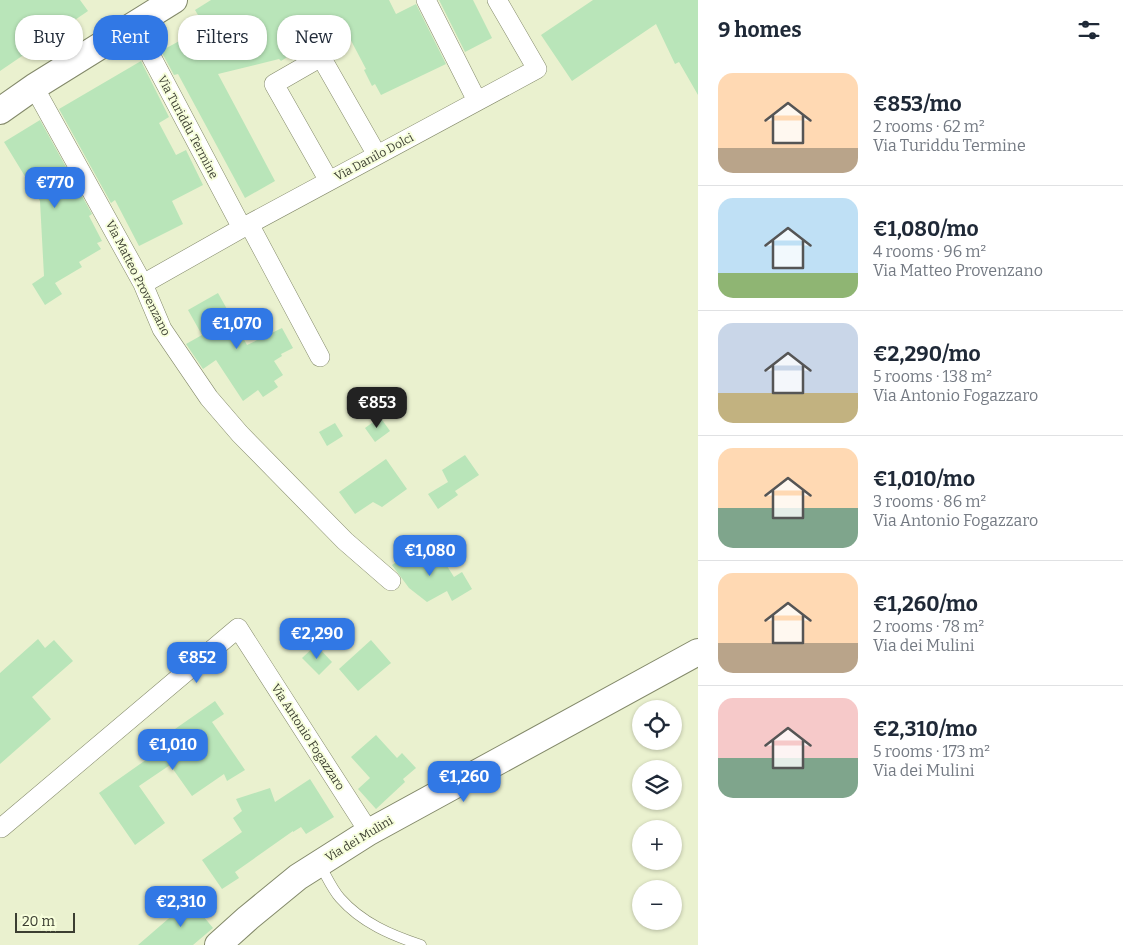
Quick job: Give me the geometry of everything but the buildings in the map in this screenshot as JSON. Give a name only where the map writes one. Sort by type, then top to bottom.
[{"type":"street","points":[[151,15],[173,0]]},
{"type":"street","points":[[426,0],[477,101]]},
{"type":"street","name":"Via Danilo Dolci","points":[[143,284],[245,226],[536,69],[497,0]]},
{"type":"street","points":[[0,111],[34,87],[93,51]]},
{"type":"street","points":[[329,181],[274,84],[321,57],[377,155]]},
{"type":"street","name":"Via Turiddu Termine","points":[[154,60],[320,357]]},
{"type":"street","name":"Via Matteo Provenzano","points":[[34,87],[143,284],[162,329],[209,398],[240,434],[344,541],[391,581]]},
{"type":"street","name":"Via Antonio Fogazzaro","points":[[0,827],[238,628],[368,832]]},
{"type":"street","name":"Via dei Mulini","points":[[218,945],[298,877],[368,832],[698,652]]},
{"type":"lane","points":[[319,864],[339,897],[365,921],[397,937],[421,945]]}]
